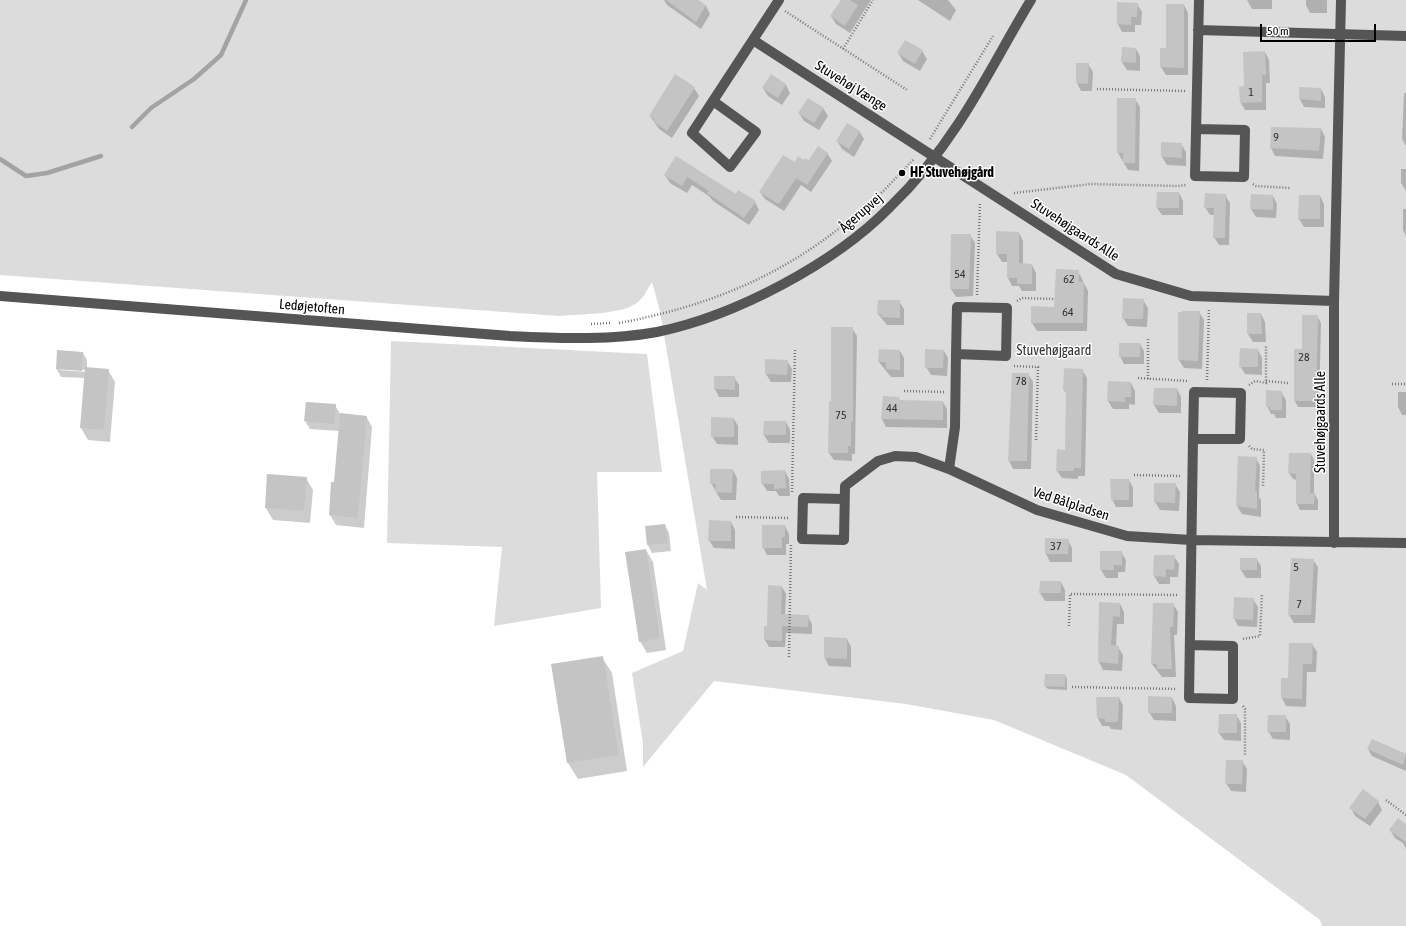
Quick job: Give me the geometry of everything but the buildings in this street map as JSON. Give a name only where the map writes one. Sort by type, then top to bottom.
[{"type":"street","name":"Ågerupvej","points":[[622,336],[657,332],[708,317],[754,298],[803,273],[851,242],[890,208],[935,156],[958,124],[1030,0]]},
{"type":"street","points":[[1196,129],[1245,130],[1244,177],[1195,176],[1198,0]]},
{"type":"street","name":"Stuvehøjgaards Alle","points":[[1334,543],[1334,301],[1341,0]]},
{"type":"street","points":[[713,101],[756,132],[730,167],[692,133],[777,3]]},
{"type":"street","points":[[1198,30],[1406,36]]},
{"type":"street","name":"Stuvehøj Vænge","points":[[753,40],[935,156]]},
{"type":"street","name":"Stuvehøjgaards Alle","points":[[935,156],[1116,274],[1191,296],[1334,301]]},
{"type":"street","name":"Ledøjetoften","points":[[0,296],[510,336],[567,339],[622,336]]},
{"type":"street","points":[[949,469],[955,427],[956,393],[956,354],[957,307],[1007,308],[1006,356],[956,354]]},
{"type":"street","points":[[1190,645],[1234,646],[1233,699],[1189,698],[1190,595],[1192,476],[1194,392],[1241,393],[1240,438],[1193,438]]},
{"type":"street","name":"Ved Bålpladsen","points":[[844,499],[803,498],[802,539],[844,540],[845,486],[878,461],[894,456],[916,457],[949,469],[1037,510],[1081,524],[1127,536],[1191,540],[1406,543]]},
{"type":"path","points":[[843,49],[873,0]]},
{"type":"path","points":[[777,3],[843,49],[907,90]]},
{"type":"path","points":[[619,323],[691,307],[735,291],[775,272],[822,243],[874,201],[924,149],[996,33]]},
{"type":"path","points":[[1097,89],[1197,91]]},
{"type":"path","points":[[996,195],[1091,184],[1178,186],[1186,185],[1195,176]]},
{"type":"path","points":[[1244,177],[1256,186],[1291,188]]},
{"type":"path","points":[[976,307],[980,185]]},
{"type":"path","points":[[1207,392],[1209,297]]},
{"type":"path","points":[[1007,308],[1022,298],[1055,299]]},
{"type":"path","points":[[1148,338],[1148,379]]},
{"type":"path","points":[[1266,345],[1266,381]]},
{"type":"path","points":[[1006,356],[1013,366],[1038,367],[1036,442]]},
{"type":"path","points":[[1138,378],[1188,381],[1195,392]]},
{"type":"path","points":[[1237,393],[1255,381],[1288,384]]},
{"type":"path","points":[[1392,384],[1406,384]]},
{"type":"path","points":[[904,392],[956,393]]},
{"type":"path","points":[[1240,438],[1252,449],[1264,450],[1263,487]]},
{"type":"path","points":[[1134,475],[1192,476]]},
{"type":"path","points":[[736,517],[803,518]]},
{"type":"path","points":[[1069,626],[1070,594],[1190,595]]},
{"type":"path","points":[[1234,646],[1245,638],[1260,636],[1262,594]]},
{"type":"path","points":[[1072,687],[1189,690]]},
{"type":"path","points":[[1233,697],[1245,708],[1245,756]]},
{"type":"path","points":[[1386,800],[1406,815]]},
{"type":"green space","name":"Stuvehøjgaard","points":[[0,0],[1406,0],[1406,926],[1322,926],[1320,920],[1126,775],[994,720],[906,704],[714,681],[643,767],[643,744],[632,673],[683,651],[698,583],[707,590],[660,311],[652,282],[640,300],[631,306],[612,312],[559,316],[0,275]]},
{"type":"green space","points":[[391,341],[647,354],[662,472],[597,472],[601,608],[494,626],[502,547],[387,543]]},
{"type":"waterway","points":[[132,127],[151,108],[194,79],[221,55],[246,0]]},
{"type":"waterway","points":[[0,159],[26,176],[47,173],[101,156]]},
{"type":"place","name":"HF Stuvehøjgård","points":[[902,173]]}]
